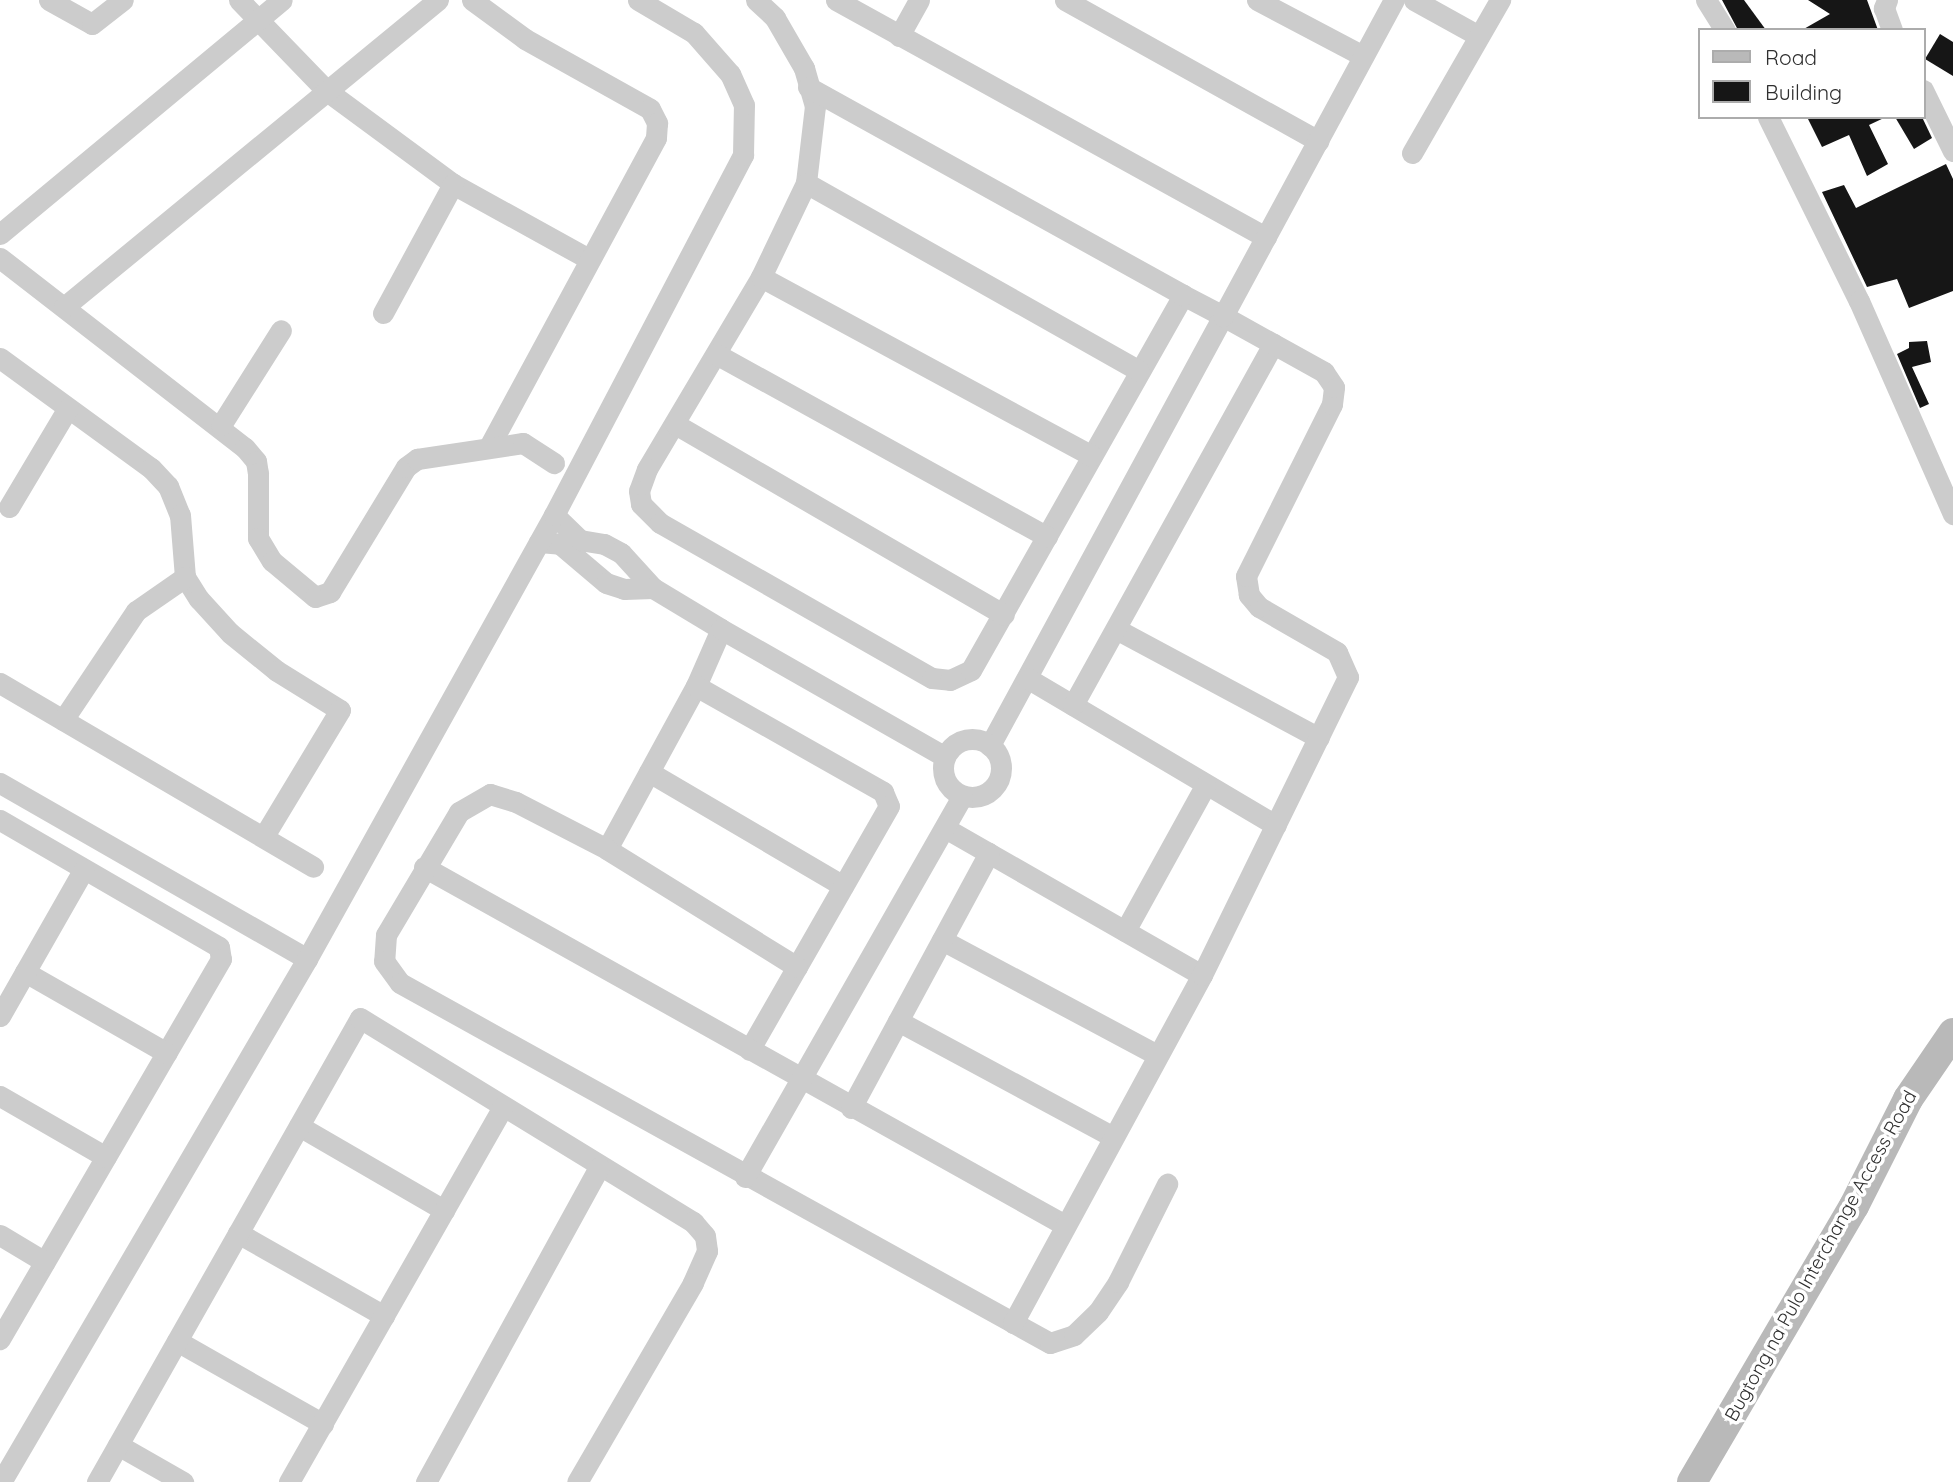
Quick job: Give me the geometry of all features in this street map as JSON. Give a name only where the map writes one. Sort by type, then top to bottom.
[{"type":"main road","name":"Bugtong na Pulo Interchange Access Road","points":[[1692,1482],[1854,1206],[1908,1099],[1953,1033]]},
{"type":"street","points":[[49,0],[92,24],[123,0]]},
{"type":"street","points":[[239,0],[256,21],[327,91],[453,184],[589,259]]},
{"type":"street","points":[[0,234],[282,0]]},
{"type":"street","points":[[64,307],[438,0]]},
{"type":"street","points":[[471,0],[525,39],[650,108],[656,138],[490,445]]},
{"type":"street","points":[[1,1482],[307,959],[554,515],[743,155],[744,105],[730,74],[694,33],[638,0]]},
{"type":"street","points":[[756,0],[781,28],[804,68],[815,106],[806,183],[761,277],[639,491],[641,504],[660,523],[932,678],[950,680],[971,670],[1183,295]]},
{"type":"street","points":[[836,0],[1266,237]]},
{"type":"street","points":[[899,36],[919,0]]},
{"type":"street","points":[[1065,0],[1318,141]]},
{"type":"street","points":[[1257,0],[1363,56]]},
{"type":"street","points":[[990,746],[1394,0]]},
{"type":"street","points":[[1414,0],[1479,36]]},
{"type":"street","points":[[1412,153],[1500,0]]},
{"type":"street","points":[[1706,0],[1724,28]]},
{"type":"street","points":[[1886,0],[1884,8],[1891,28]]},
{"type":"street","points":[[808,87],[1324,372],[1334,387],[1332,404],[1246,576],[1249,595],[1259,607],[1337,652],[1347,665],[1348,677],[1202,975],[1063,1224],[1013,1323]]},
{"type":"street","points":[[1925,94],[1951,141]]},
{"type":"street","points":[[1769,119],[1859,302],[1953,514]]},
{"type":"street","points":[[806,183],[1139,371]]},
{"type":"street","points":[[383,313],[453,184]]},
{"type":"street","points":[[0,258],[221,425],[256,461],[258,538],[265,552],[315,597],[330,592],[407,467],[417,459],[490,445],[523,443],[554,463]]},
{"type":"street","points":[[761,277],[1092,456]]},
{"type":"street","points":[[221,425],[281,330]]},
{"type":"street","points":[[1073,705],[1273,344]]},
{"type":"street","points":[[716,354],[1047,537]]},
{"type":"street","points":[[0,358],[167,486],[180,514],[185,577],[230,633],[277,671],[340,710],[264,836]]},
{"type":"street","points":[[9,506],[68,408]]},
{"type":"street","points":[[675,424],[1004,615]]},
{"type":"street","points":[[554,515],[580,540],[604,544],[621,553],[653,588],[946,757]]},
{"type":"street","points":[[539,542],[560,544],[606,583],[624,589],[653,588]]},
{"type":"street","points":[[64,720],[136,611],[185,577]]},
{"type":"street","points":[[607,849],[696,686],[721,629]]},
{"type":"street","points":[[1116,629],[1319,738]]},
{"type":"street","points":[[1027,678],[1205,786],[1276,825]]},
{"type":"street","points":[[0,683],[313,867]]},
{"type":"street","points":[[696,686],[883,792],[889,806],[749,1050]]},
{"type":"street","points":[[965,740],[990,746],[1001,770],[995,786],[980,796],[962,796],[944,776],[946,757],[965,740]]},
{"type":"street","points":[[649,772],[843,886]]},
{"type":"street","points":[[0,783],[307,959]]},
{"type":"street","points":[[1125,931],[1205,786]]},
{"type":"street","points":[[797,967],[607,849],[516,802],[490,794],[459,812],[424,867],[386,935],[384,961],[400,983],[1049,1343],[1074,1335],[1098,1312],[1118,1282],[1167,1184]]},
{"type":"street","points":[[746,1177],[962,796]]},
{"type":"street","points":[[0,820],[219,947],[221,959],[0,1339]]},
{"type":"street","points":[[945,828],[1202,975]]},
{"type":"street","points":[[851,1108],[989,853]]},
{"type":"street","points":[[424,867],[800,1080],[1063,1224]]},
{"type":"street","points":[[0,1016],[84,869]]},
{"type":"street","points":[[942,940],[1157,1055]]},
{"type":"street","points":[[25,972],[166,1053]]},
{"type":"street","points":[[97,1482],[360,1018],[692,1222],[705,1236],[707,1251],[577,1482]]},
{"type":"street","points":[[898,1021],[1112,1136]]},
{"type":"street","points":[[0,1096],[106,1157]]},
{"type":"street","points":[[289,1482],[503,1107]]},
{"type":"street","points":[[299,1126],[444,1210]]},
{"type":"street","points":[[426,1482],[599,1167]]},
{"type":"street","points":[[238,1233],[384,1315]]},
{"type":"street","points":[[0,1235],[45,1262]]},
{"type":"street","points":[[177,1341],[323,1424]]},
{"type":"street","points":[[118,1446],[183,1482]]},
{"type":"building","points":[[1722,0],[1744,0],[1765,28],[1737,28]]},
{"type":"building","points":[[1808,0],[1867,0],[1877,28],[1806,28],[1830,14]]},
{"type":"building","points":[[1940,34],[1953,42],[1953,76],[1925,59]]},
{"type":"building","points":[[1808,119],[1882,119],[1869,125],[1888,164],[1867,176],[1849,135],[1822,147]]},
{"type":"building","points":[[1896,119],[1923,119],[1932,138],[1914,149]]},
{"type":"building","points":[[1946,164],[1953,179],[1953,291],[1909,308],[1897,279],[1867,287],[1822,192],[1844,185],[1856,208]]},
{"type":"building","points":[[1927,341],[1931,362],[1912,367],[1929,404],[1920,408],[1897,354],[1909,348],[1909,342]]}]
